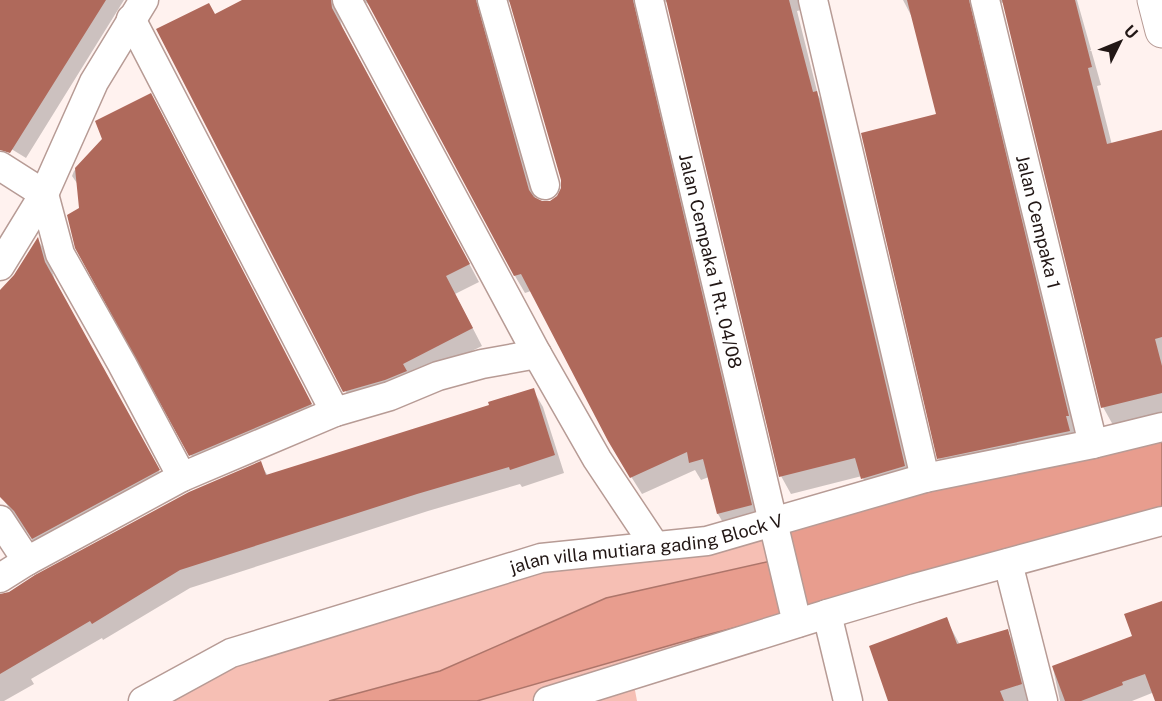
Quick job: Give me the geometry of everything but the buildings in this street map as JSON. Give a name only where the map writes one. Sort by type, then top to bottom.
[{"type":"street","points":[[347,0],[537,354],[597,459],[655,546]]},
{"type":"street","points":[[492,0],[545,185]]},
{"type":"street","name":"Jalan Cempaka 1 Rt. 04/08","points":[[649,0],[797,623]]},
{"type":"street","points":[[813,0],[925,478]]},
{"type":"street","name":"Jalan Cempaka 1","points":[[985,0],[1093,444]]},
{"type":"street","points":[[1154,0],[1162,31]]},
{"type":"street","points":[[138,10],[335,412]]},
{"type":"street","points":[[0,266],[44,194],[94,82],[138,10]]},
{"type":"street","points":[[0,166],[44,194],[60,254],[182,477]]},
{"type":"street","points":[[0,578],[182,477],[335,412],[390,396],[438,376],[482,364],[537,354]]},
{"type":"street","name":"jalan villa mutiara gading Block V","points":[[143,701],[231,653],[541,558],[707,541],[925,478],[1093,444],[1162,427]]},
{"type":"street","points":[[548,701],[826,614],[1162,521]]},
{"type":"street","points":[[1,522],[27,561]]},
{"type":"street","points":[[1008,563],[1043,701]]},
{"type":"street","points":[[826,614],[848,701]]},
{"type":"shaded area","points":[[1162,427],[1162,516],[699,637],[477,701],[329,701],[440,671],[606,598],[780,559],[774,523]]},
{"type":"shaded area","points":[[1162,521],[632,674],[637,701],[477,701],[793,612],[606,598],[440,671],[329,701],[143,701],[449,585],[707,541]]}]
